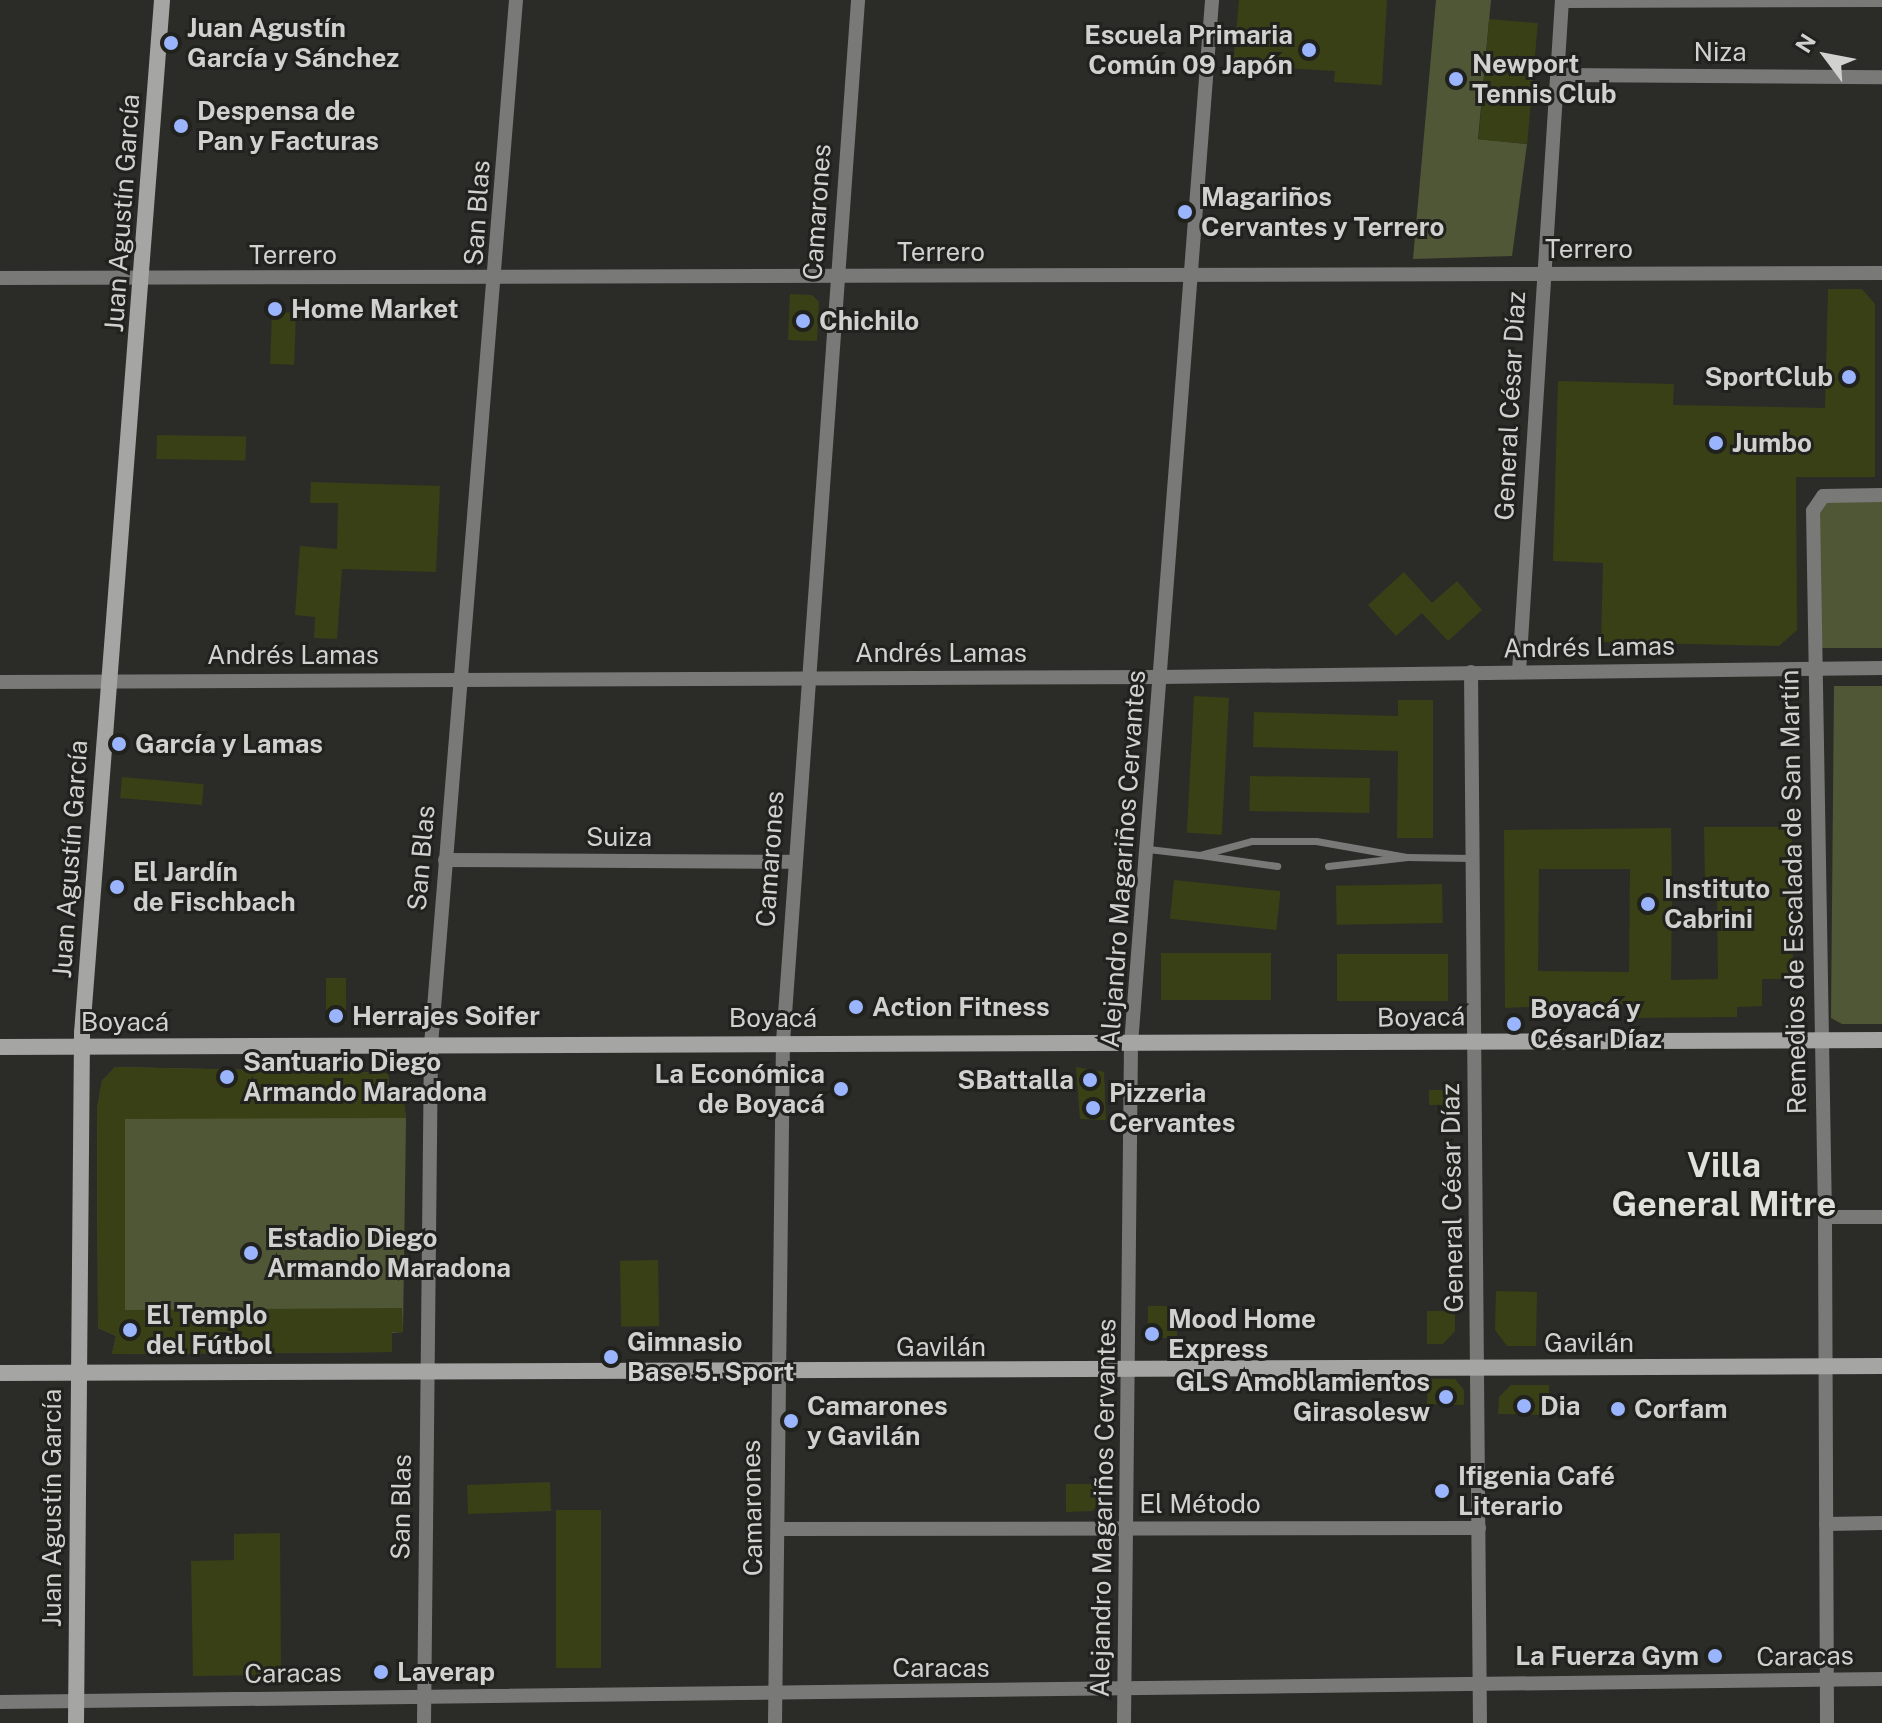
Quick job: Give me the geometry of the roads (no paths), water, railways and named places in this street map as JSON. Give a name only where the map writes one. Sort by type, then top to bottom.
[{"type":"street","name":"Juan Agustín García","points":[[76,1723],[75,1373],[82,1046],[162,0]]},
{"type":"street","name":"San Blas","points":[[424,1723],[431,1045],[496,278],[516,0]]},
{"type":"street","name":"Camarones","points":[[775,1723],[778,1529],[776,1372],[783,1042],[793,862],[858,0]]},
{"type":"street","name":"Alejandro Magariños Cervantes","points":[[1124,1723],[1131,1044],[1212,0]]},
{"type":"street","points":[[1562,1],[1882,0]]},
{"type":"street","name":"General César Díaz","points":[[1519,672],[1542,273],[1562,1]]},
{"type":"street","name":"Niza","points":[[1557,75],[1882,77]]},
{"type":"street","name":"Terrero","points":[[0,278],[1882,273]]},
{"type":"street","name":"Remedios de Escalada de San Martín","points":[[1827,1723],[1827,1366],[1812,669],[1813,511],[1823,496],[1882,495]]},
{"type":"street","name":"Andrés Lamas","points":[[0,682],[108,679],[1160,677],[1882,668]]},
{"type":"street","name":"General César Díaz","points":[[1471,672],[1480,1723]]},
{"type":"street","name":"Suiza","points":[[445,860],[793,862]]},
{"type":"street","name":"Boyacá","points":[[0,1047],[1882,1040]]},
{"type":"street","points":[[1825,1217],[1882,1217]]},
{"type":"street","name":"Gavilán","points":[[0,1373],[1882,1366]]},
{"type":"street","points":[[1826,1524],[1882,1523]]},
{"type":"street","name":"El Método","points":[[778,1529],[1479,1528]]},
{"type":"street","name":"Caracas","points":[[0,1702],[423,1695],[1124,1691],[1882,1679]]},
{"type":"lane","points":[[1200,855],[1252,841],[1316,841],[1407,857]]},
{"type":"lane","points":[[1148,849],[1277,866]]},
{"type":"lane","points":[[1328,866],[1407,857],[1471,858]]},
{"type":"place","name":"Juan Agustín García y Sánchez","points":[[171,43]]},
{"type":"place","name":"Escuela Primaria Común 09 Japón","points":[[1309,50]]},
{"type":"place","name":"Newport Tennis Club","points":[[1456,79]]},
{"type":"place","name":"Despensa de Pan y Facturas","points":[[181,126]]},
{"type":"place","name":"Magariños Cervantes y Terrero","points":[[1185,212]]},
{"type":"place","name":"Home Market","points":[[275,309]]},
{"type":"place","name":"Chichilo","points":[[803,321]]},
{"type":"place","name":"SportClub","points":[[1849,377]]},
{"type":"place","name":"Jumbo","points":[[1716,443]]},
{"type":"place","name":"García y Lamas","points":[[119,744]]},
{"type":"place","name":"El Jardín de Fischbach","points":[[117,887]]},
{"type":"place","name":"Instituto Cabrini","points":[[1648,904]]},
{"type":"place","name":"Action Fitness","points":[[856,1007]]},
{"type":"place","name":"Herrajes Soifer","points":[[336,1016]]},
{"type":"place","name":"Boyacá y César Díaz","points":[[1514,1024]]},
{"type":"place","name":"Santuario Diego Armando Maradona","points":[[227,1077]]},
{"type":"place","name":"SBattalla","points":[[1090,1080]]},
{"type":"place","name":"La Económica de Boyacá","points":[[841,1089]]},
{"type":"place","name":"Pizzeria Cervantes","points":[[1093,1108]]},
{"type":"place","name":"Estadio Diego Armando Maradona","points":[[251,1253]]},
{"type":"place","name":"El Templo del Fútbol","points":[[130,1330]]},
{"type":"place","name":"Mood Home Express","points":[[1152,1334]]},
{"type":"place","name":"Gimnasio Base 5. Sport","points":[[611,1357]]},
{"type":"place","name":"GLS Amoblamientos Girasolesw","points":[[1446,1397]]},
{"type":"place","name":"Dia","points":[[1524,1406]]},
{"type":"place","name":"Corfam","points":[[1618,1409]]},
{"type":"place","name":"Camarones y Gavilán","points":[[791,1421]]},
{"type":"place","name":"Ifigenia Café Literario","points":[[1442,1491]]},
{"type":"place","name":"La Fuerza Gym","points":[[1715,1656]]},
{"type":"place","name":"Laverap","points":[[381,1672]]},
{"type":"district","name":"Villa General Mitre","points":[[1724,1184]]}]
